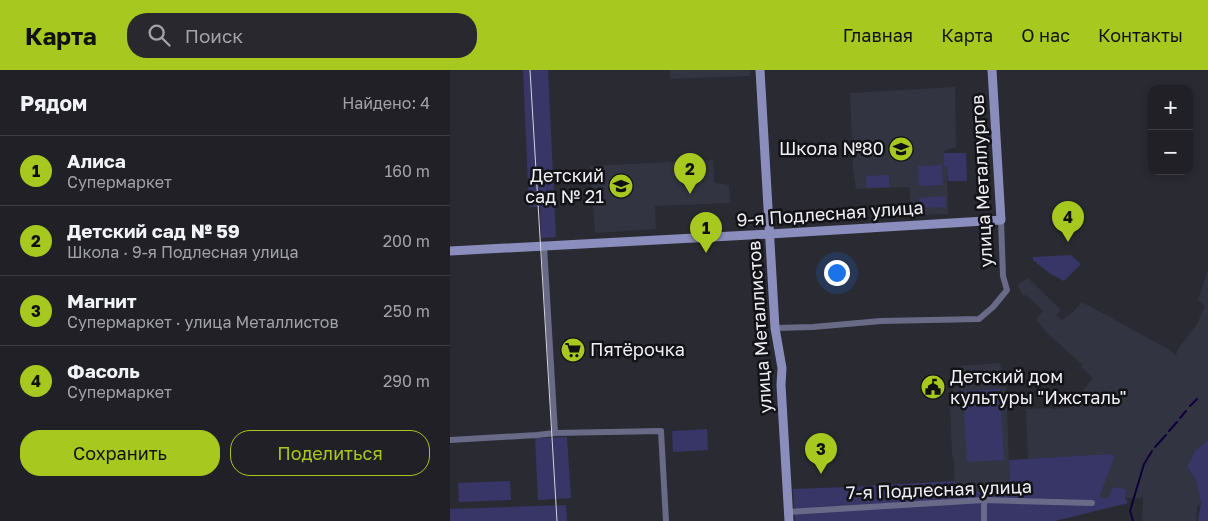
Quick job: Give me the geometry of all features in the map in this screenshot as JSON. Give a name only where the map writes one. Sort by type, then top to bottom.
[{"type":"street","name":"улица Металлистов","points":[[760,70],[775,328],[782,368],[781,385],[788,517]]},
{"type":"street","name":"улица Металлургов","points":[[775,328],[813,327],[881,321],[979,318],[993,307],[1007,290],[1003,276],[992,70]]},
{"type":"street","name":"9-я Подлесная улица","points":[[450,251],[1001,220]]},
{"type":"street","points":[[544,246],[555,433]]},
{"type":"street","points":[[450,440],[555,433],[661,431],[666,521]]},
{"type":"street","points":[[984,500],[984,521]]},
{"type":"street","name":"7-я Подлесная улица","points":[[788,517],[984,500],[1092,503]]},
{"type":"shaded area","points":[[523,70],[548,70],[556,237],[541,238],[540,207],[529,207]]},
{"type":"shaded area","points":[[670,70],[750,70],[750,76],[670,79]]},
{"type":"shaded area","name":"Школа №80","points":[[955,87],[956,147],[944,151],[944,166],[947,166],[948,214],[910,215],[910,187],[856,189],[853,168],[850,93]]},
{"type":"shaded area","points":[[944,153],[966,153],[967,181],[948,181],[947,167],[944,166]]},
{"type":"shaded area","points":[[713,160],[714,181],[729,185],[730,203],[655,206],[656,229],[595,233],[590,166]]},
{"type":"shaded area","points":[[942,165],[943,185],[919,186],[918,166]]},
{"type":"shaded area","points":[[889,175],[889,187],[866,188],[866,176]]},
{"type":"shaded area","points":[[945,196],[946,207],[919,208],[919,198]]},
{"type":"shaded area","points":[[1071,255],[1081,264],[1064,281],[1049,273],[1033,260],[1033,257]]},
{"type":"shaded area","points":[[1208,270],[1208,440],[1193,453],[1187,467],[1196,480],[1201,504],[1197,506],[1196,521],[1142,521],[1143,498],[1125,498],[1127,490],[1117,487],[1112,488],[1109,498],[1101,498],[1100,495],[1114,456],[1110,454],[1028,459],[1026,409],[1069,408],[1093,378],[1081,367],[1083,365],[1046,332],[1036,319],[1043,311],[1026,295],[1023,296],[1017,285],[1028,278],[1061,310],[1056,315],[1062,320],[1069,316],[1082,302],[1176,355],[1178,349],[1197,324],[1205,306],[1198,300]]},
{"type":"shaded area","points":[[1000,363],[1006,387],[1010,491],[955,492],[950,403],[953,391],[954,370],[960,366]]},
{"type":"shaded area","points":[[1000,389],[1004,460],[967,462],[963,391]]},
{"type":"shaded area","points":[[707,429],[708,450],[673,452],[672,431]]},
{"type":"shaded area","points":[[567,437],[571,498],[538,500],[535,438]]},
{"type":"shaded area","points":[[1208,440],[1208,521],[1198,521],[1201,503],[1196,480],[1187,467],[1194,452]]},
{"type":"shaded area","points":[[1110,454],[1115,456],[1100,495],[1101,498],[1108,498],[1112,488],[1117,487],[1127,490],[1125,498],[1128,503],[1055,521],[795,521],[793,489],[955,481],[955,492],[1010,491],[1009,460]]},
{"type":"shaded area","points":[[510,481],[511,500],[459,502],[458,483]]},
{"type":"shaded area","points":[[566,505],[567,521],[450,521],[450,509]]},
{"type":"waterway","points":[[1190,406],[1197,399]]},
{"type":"waterway","points":[[1180,418],[1186,411]]},
{"type":"waterway","points":[[1169,431],[1177,422]]},
{"type":"waterway","points":[[1155,447],[1166,435]]},
{"type":"waterway","points":[[1133,521],[1130,511],[1144,464],[1152,451]]},
{"type":"tram line","points":[[530,70],[557,521]]},
{"type":"place","name":"Школа №80","points":[[901,149]]},
{"type":"place","name":"Детский сад № 21","points":[[621,186]]},
{"type":"place","name":"Детский сад № 59","points":[[690,194]]},
{"type":"place","name":"Фасоль","points":[[1068,242]]},
{"type":"place","name":"Алиса","points":[[706,253]]},
{"type":"place","name":"Пятёрочка","points":[[573,350]]},
{"type":"place","name":"Детский дом культуры \"Ижсталь\"","points":[[933,387]]},
{"type":"place","name":"Магнит","points":[[821,474]]}]
